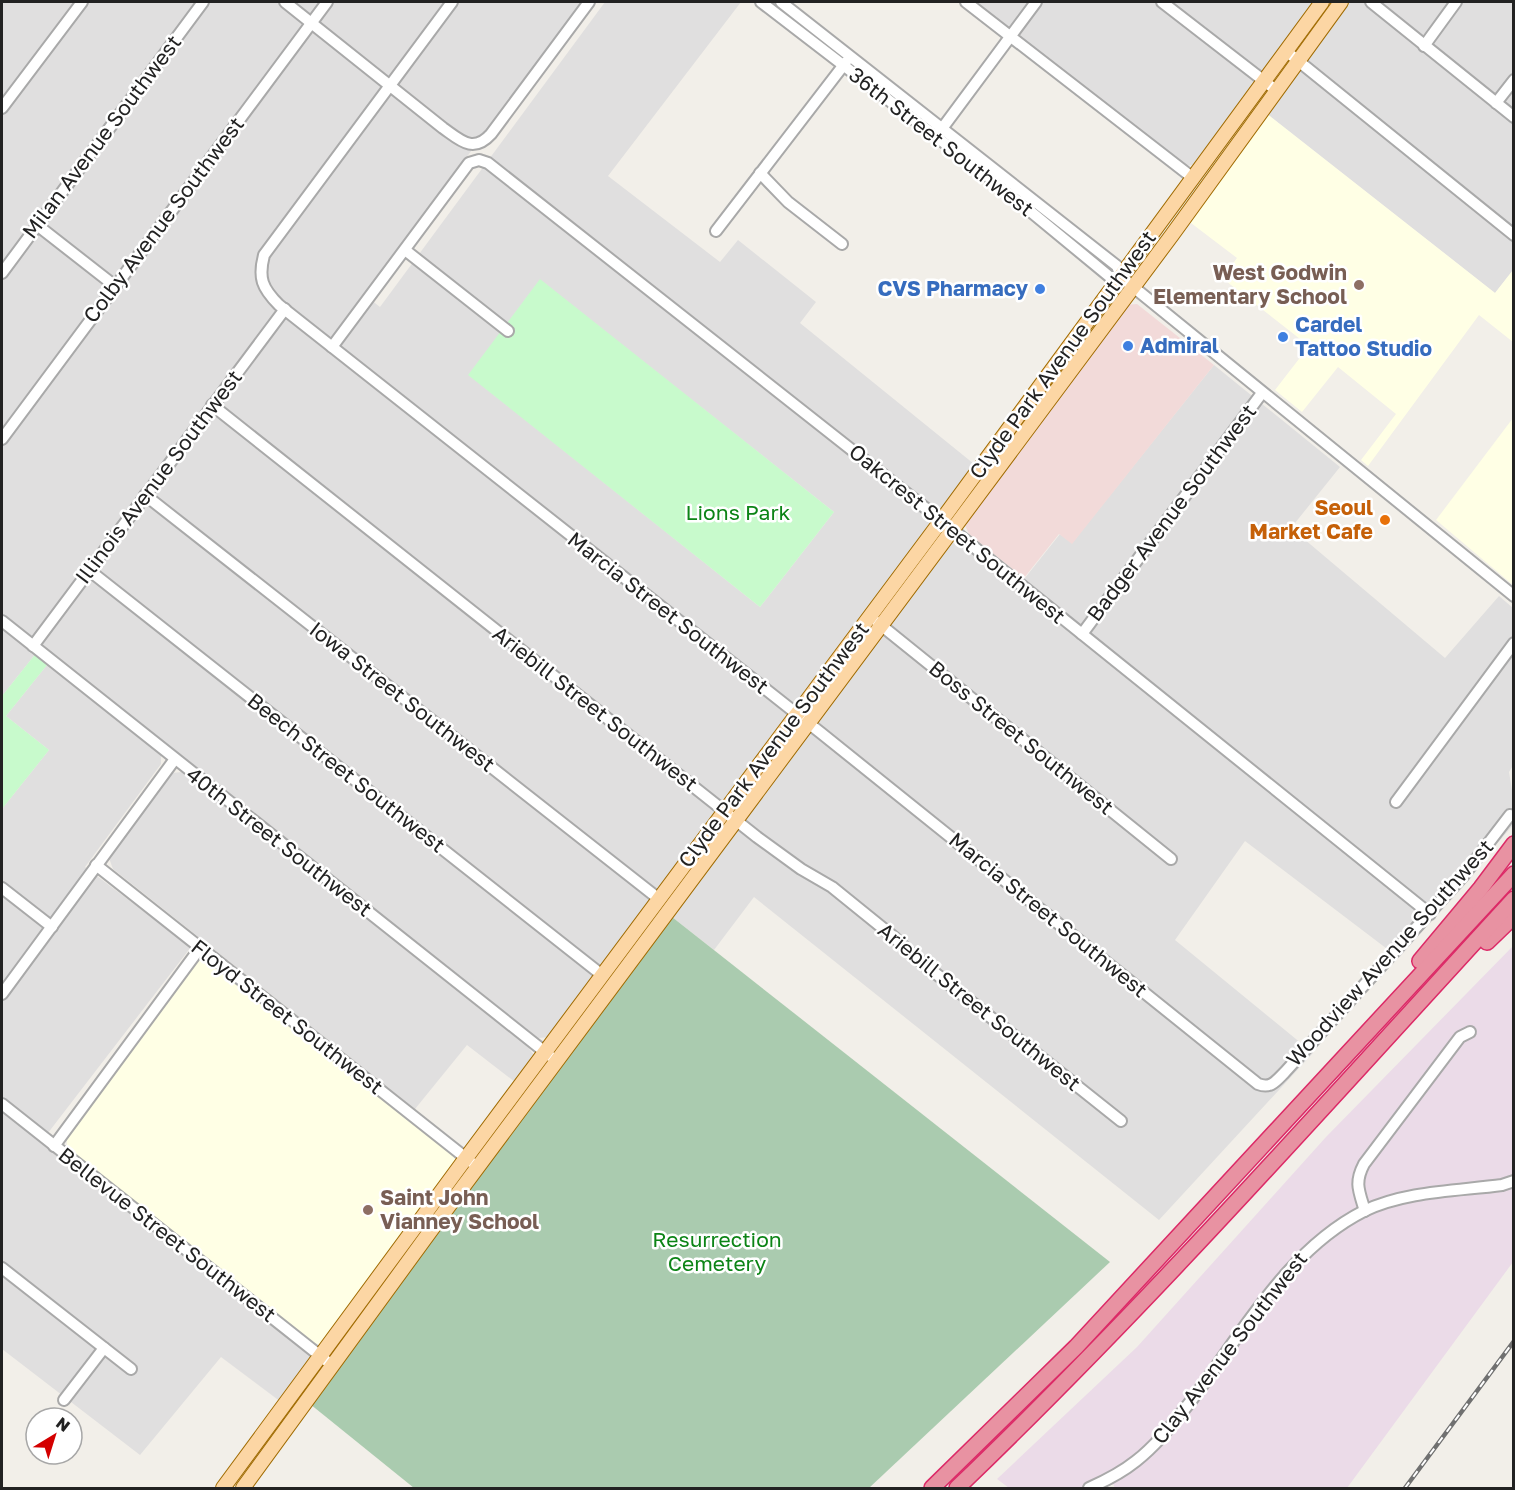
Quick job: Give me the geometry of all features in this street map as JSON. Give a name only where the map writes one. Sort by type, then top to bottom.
[{"type":"highway","points":[[1364,1036],[1407,978],[1514,844]]},
{"type":"highway","points":[[932,1488],[1076,1347],[1514,874]]},
{"type":"highway","points":[[957,1488],[1033,1415],[1138,1306],[1514,899]]},
{"type":"highway","points":[[1399,1024],[1514,916]]},
{"type":"main road","name":"Clyde Park Avenue Southwest","points":[[223,1488],[658,899],[725,811],[802,719],[875,621],[941,521],[1322,2]]},
{"type":"main road","name":"Clyde Park Avenue Southwest","points":[[875,621],[952,530],[1341,2]]},
{"type":"main road","name":"Clyde Park Avenue Southwest","points":[[243,1488],[736,820],[802,719]]},
{"type":"street","points":[[2,108],[82,2]]},
{"type":"street","name":"Milan Avenue Southwest","points":[[2,273],[203,2]]},
{"type":"street","points":[[285,2],[443,128],[463,142],[470,144],[479,144],[491,134],[589,2]]},
{"type":"street","name":"Colby Avenue Southwest","points":[[2,439],[327,2]]},
{"type":"street","points":[[389,86],[452,2]]},
{"type":"street","name":"36th Street Southwest","points":[[761,2],[843,66],[939,132],[1117,266],[1121,277],[1133,287],[1514,596]]},
{"type":"street","name":"36th Street Southwest","points":[[781,2],[939,132]]},
{"type":"street","points":[[966,2],[1193,178]]},
{"type":"street","points":[[939,132],[1036,2]]},
{"type":"street","points":[[1162,2],[1277,91]]},
{"type":"street","points":[[1371,2],[1514,117]]},
{"type":"street","points":[[1424,46],[1456,2]]},
{"type":"street","points":[[1286,51],[1514,235]]},
{"type":"street","points":[[716,231],[849,56]]},
{"type":"street","points":[[1496,103],[1514,80]]},
{"type":"street","name":"Marcia Street Southwest","points":[[389,86],[274,239],[262,260],[260,269],[263,285],[273,299],[1249,1076],[1266,1087]]},
{"type":"street","name":"Oakcrest Street Southwest","points":[[405,250],[469,163],[479,160],[488,163],[941,521],[1430,914]]},
{"type":"street","points":[[760,173],[788,202],[842,244]]},
{"type":"street","points":[[37,225],[115,286]]},
{"type":"street","points":[[332,347],[405,250],[508,331]]},
{"type":"street","name":"Illinois Avenue Southwest","points":[[33,646],[285,309]]},
{"type":"street","name":"Badger Avenue Southwest","points":[[1082,634],[1262,393]]},
{"type":"street","name":"Ariebill Street Southwest","points":[[212,405],[736,820],[801,869],[832,887],[915,957],[1121,1121]]},
{"type":"street","name":"Iowa Street Southwest","points":[[145,495],[658,899]]},
{"type":"street","name":"Beech Street Southwest","points":[[90,570],[602,975]]},
{"type":"street","name":"40th Street Southwest","points":[[2,621],[557,1062]]},
{"type":"street","name":"Boss Street Southwest","points":[[875,621],[1172,859]]},
{"type":"street","points":[[1396,802],[1514,643]]},
{"type":"street","points":[[2,994],[175,759]]},
{"type":"street","name":"Woodview Avenue Southwest","points":[[1266,1087],[1272,1085],[1285,1072],[1430,914],[1464,875],[1510,815]]},
{"type":"street","name":"Floyd Street Southwest","points":[[96,865],[478,1167]]},
{"type":"street","points":[[2,888],[52,927]]},
{"type":"street","points":[[54,1146],[200,948]]},
{"type":"street","points":[[1365,1211],[1357,1184],[1364,1164],[1460,1037],[1470,1032]]},
{"type":"street","name":"Bellevue Street Southwest","points":[[2,1104],[333,1366]]},
{"type":"street","name":"Clay Avenue Southwest","points":[[1089,1488],[1128,1467],[1159,1441],[1270,1294],[1301,1255],[1320,1238],[1365,1211],[1402,1198],[1502,1185],[1514,1181]]},
{"type":"street","points":[[2,1268],[131,1369]]},
{"type":"street","points":[[64,1400],[104,1348]]},
{"type":"shaded area","points":[[2,2],[581,2],[365,295],[380,307],[605,2],[741,2],[608,176],[720,262],[738,240],[816,302],[800,323],[974,464],[550,1037],[538,1038],[2,615]],"holes":[[[540,280],[834,512],[760,607],[469,375]]]},
{"type":"shaded area","points":[[971,2],[1315,2],[1195,165],[1185,166]]},
{"type":"shaded area","points":[[1347,2],[1513,2],[1513,270],[1495,293],[1266,113]]},
{"type":"shaded area","name":"West Godwin Elementary School","points":[[1266,113],[1495,293],[1513,270],[1513,342],[1479,315],[1368,466],[1361,460],[1396,414],[1338,367],[1302,412],[1275,390],[1309,346],[1222,278],[1237,258],[1187,220]]},
{"type":"shaded area","points":[[1137,304],[1214,365],[1072,544],[1059,534],[1024,578],[969,534],[963,521],[1125,305]]},
{"type":"shaded area","points":[[1214,365],[1340,467],[1291,528],[1445,658],[1499,596],[1513,608],[1514,764],[1509,772],[1513,796],[1513,825],[1399,958],[1245,841],[1175,940],[1313,1053],[1159,1220],[754,897],[714,950],[672,917],[948,543],[960,542],[1017,588],[1060,534],[1072,543]]},
{"type":"shaded area","points":[[1513,418],[1513,585],[1436,520]]},
{"type":"shaded area","points":[[2,625],[37,652],[2,696]]},
{"type":"shaded area","points":[[51,660],[161,754],[161,764],[85,867],[191,947],[41,1142],[315,1358],[281,1402],[221,1357],[140,1455],[84,1412],[84,1406],[76,1406],[2,1349],[2,809],[49,750],[6,716]]},
{"type":"shaded area","points":[[182,772],[527,1046],[534,1055],[515,1082],[467,1045],[415,1109],[113,869],[109,858],[172,773]]},
{"type":"shaded area","points":[[1513,946],[1513,1262],[1347,1488],[1115,1488],[1113,1484],[1103,1488],[1009,1488],[997,1479],[1137,1347],[1326,1137]]},
{"type":"shaded area","points":[[206,959],[453,1153],[456,1163],[322,1345],[314,1343],[67,1147],[67,1135],[197,961]]},
{"type":"green space","name":"Lions Park","points":[[540,279],[834,512],[760,607],[468,375]]},
{"type":"green space","points":[[37,652],[51,660],[6,716],[49,750],[2,809],[2,696]]},
{"type":"green space","name":"Resurrection Cemetery","points":[[672,917],[1110,1262],[869,1488],[414,1488],[310,1404]]},
{"type":"railway","points":[[1405,1488],[1514,1341]]},
{"type":"place","name":"West Godwin Elementary School","points":[[1359,285]]},
{"type":"place","name":"CVS Pharmacy","points":[[1040,289]]},
{"type":"place","name":"Cardel Tattoo Studio","points":[[1283,337]]},
{"type":"place","name":"Admiral","points":[[1128,346]]},
{"type":"place","name":"Seoul Market Cafe","points":[[1385,520]]},
{"type":"place","name":"Saint John Vianney School","points":[[368,1210]]}]
